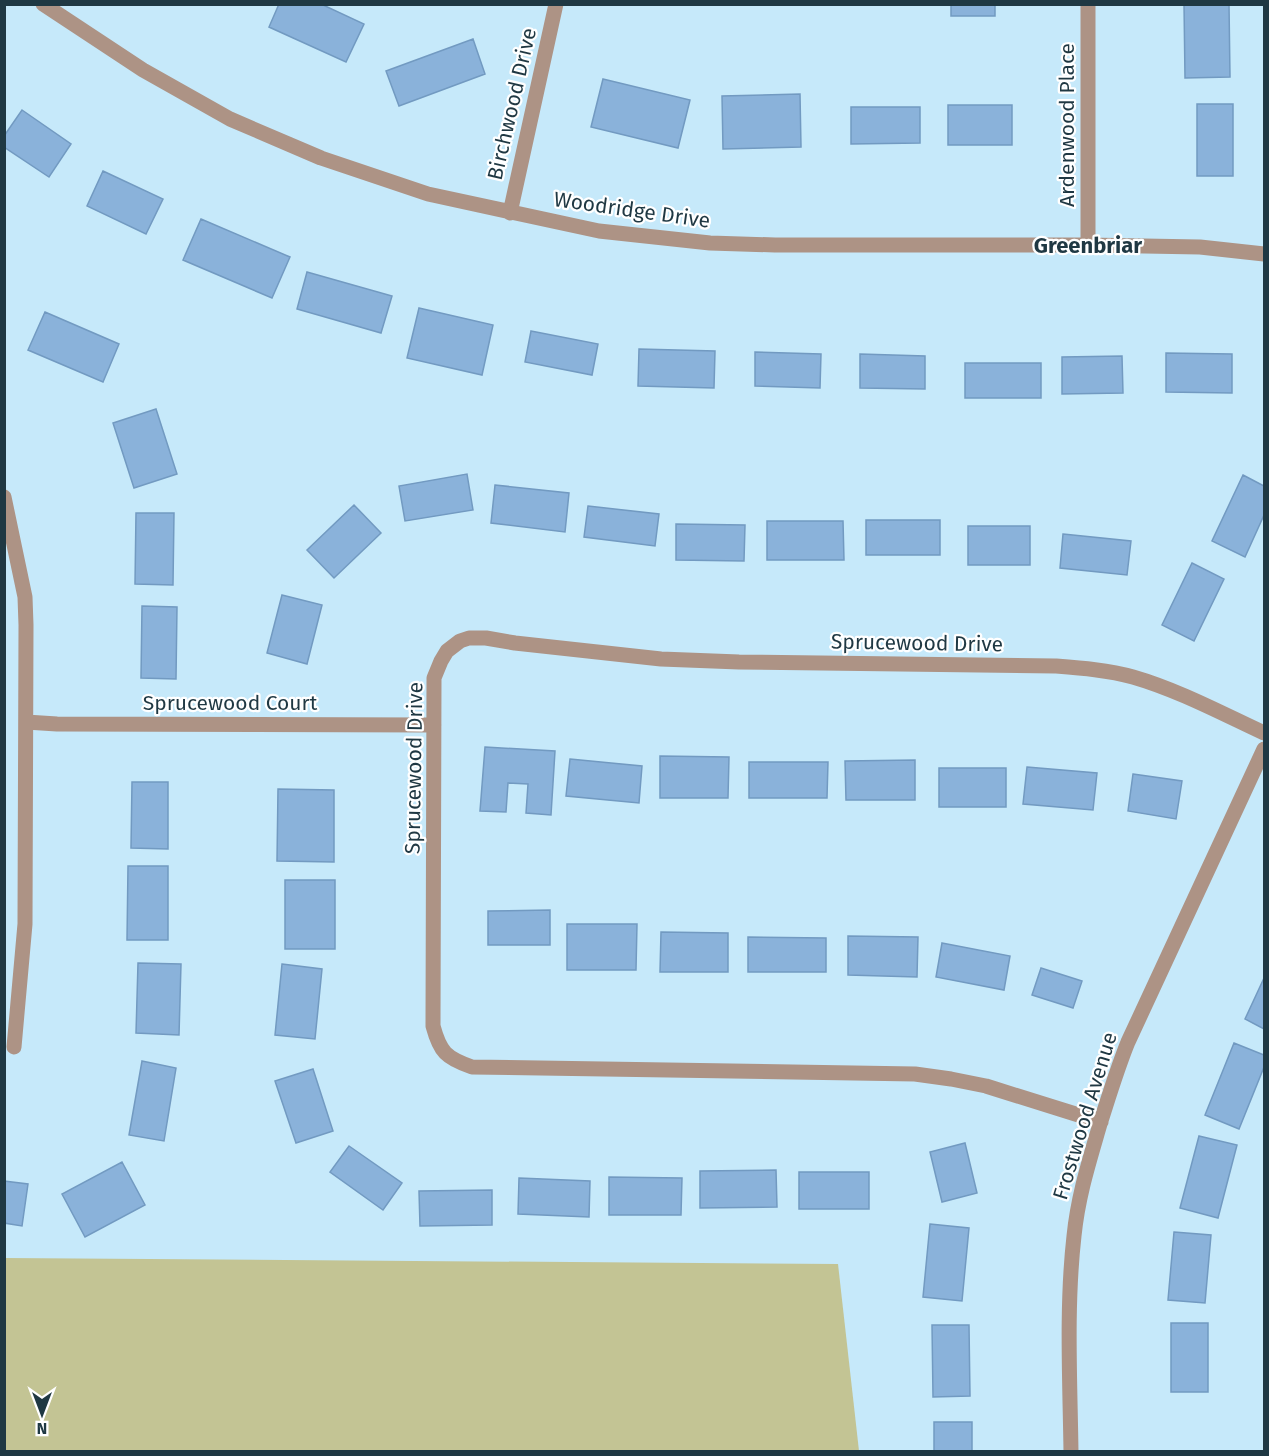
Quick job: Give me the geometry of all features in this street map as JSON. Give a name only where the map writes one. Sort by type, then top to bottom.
[{"type":"street","name":"Woodridge Drive","points":[[43,4],[143,70],[240,123],[321,158],[385,180],[428,194],[510,213],[599,231],[710,243],[1200,247],[1264,254]]},
{"type":"street","name":"Birchwood Drive","points":[[510,213],[556,4]]},
{"type":"street","name":"Ardenwood Place","points":[[1088,4],[1088,245]]},
{"type":"street","points":[[4,497],[25,597],[26,625],[25,924],[14,1047]]},
{"type":"street","name":"Sprucewood Drive","points":[[1101,1122],[986,1086],[951,1078],[915,1074],[472,1067],[457,1061],[441,1050],[433,1026],[435,678],[441,661],[447,651],[460,641],[469,638],[486,638],[661,659],[1055,666],[1093,669],[1130,676],[1162,686],[1264,733]]},
{"type":"street","name":"Sprucewood Court","points":[[26,722],[434,725]]},
{"type":"street","name":"Frostwood Avenue","points":[[1071,1452],[1070,1280],[1082,1185],[1118,1066],[1128,1042],[1264,749]]},
{"type":"green space","points":[[5,1258],[838,1264],[859,1451],[5,1451]]},
{"type":"building","points":[[279,4],[321,4],[364,24],[346,62],[269,27]]},
{"type":"building","points":[[951,4],[995,4],[995,16],[951,16]]},
{"type":"building","points":[[1184,4],[1229,4],[1230,77],[1185,78]]},
{"type":"building","points":[[473,39],[485,74],[399,106],[386,71]]},
{"type":"building","points":[[603,79],[690,100],[678,148],[591,127]]},
{"type":"building","points":[[800,94],[801,147],[723,149],[722,96]]},
{"type":"building","points":[[1197,104],[1233,104],[1233,176],[1197,176]]},
{"type":"building","points":[[948,105],[1012,105],[1012,145],[948,145]]},
{"type":"building","points":[[851,107],[920,107],[920,143],[851,144]]},
{"type":"building","points":[[22,110],[71,144],[49,177],[4,147],[4,136]]},
{"type":"building","points":[[103,171],[163,199],[146,234],[87,206]]},
{"type":"building","points":[[201,219],[290,257],[272,298],[183,260]]},
{"type":"building","points":[[307,272],[392,296],[381,333],[297,309]]},
{"type":"building","points":[[419,308],[493,325],[482,375],[407,358]]},
{"type":"building","points":[[45,312],[119,344],[103,382],[28,350]]},
{"type":"building","points":[[531,331],[598,344],[592,375],[525,362]]},
{"type":"building","points":[[639,349],[715,351],[714,388],[638,386]]},
{"type":"building","points":[[755,352],[821,354],[820,388],[755,386]]},
{"type":"building","points":[[1166,353],[1232,354],[1232,393],[1166,392]]},
{"type":"building","points":[[860,354],[925,356],[925,389],[860,388]]},
{"type":"building","points":[[1122,356],[1123,393],[1062,394],[1062,357]]},
{"type":"building","points":[[965,363],[1041,363],[1041,398],[965,398]]},
{"type":"building","points":[[156,409],[177,474],[134,488],[113,423]]},
{"type":"building","points":[[467,474],[473,510],[405,521],[399,486]]},
{"type":"building","points":[[1243,475],[1264,486],[1264,515],[1245,557],[1212,541]]},
{"type":"building","points":[[495,485],[569,493],[565,532],[491,523]]},
{"type":"building","points":[[354,505],[381,533],[334,578],[307,550]]},
{"type":"building","points":[[588,506],[659,514],[655,546],[584,537]]},
{"type":"building","points":[[136,513],[174,513],[173,585],[135,584]]},
{"type":"building","points":[[866,520],[940,520],[940,555],[866,555]]},
{"type":"building","points":[[767,521],[843,521],[844,560],[767,560]]},
{"type":"building","points":[[676,524],[745,525],[744,561],[676,560]]},
{"type":"building","points":[[968,526],[1030,526],[1030,565],[968,565]]},
{"type":"building","points":[[1063,534],[1131,541],[1127,575],[1060,568]]},
{"type":"building","points":[[1192,563],[1224,579],[1194,641],[1162,625]]},
{"type":"building","points":[[282,595],[322,605],[307,664],[267,653]]},
{"type":"building","points":[[142,606],[177,607],[176,679],[141,678]]},
{"type":"building","points":[[485,747],[555,751],[551,815],[526,813],[528,784],[508,783],[506,812],[480,811]]},
{"type":"building","points":[[660,756],[729,757],[728,798],[660,798]]},
{"type":"building","points":[[570,759],[642,766],[639,803],[566,796]]},
{"type":"building","points":[[915,760],[915,800],[846,800],[845,761]]},
{"type":"building","points":[[749,762],[828,762],[827,798],[749,798]]},
{"type":"building","points":[[1027,767],[1097,773],[1093,810],[1023,804]]},
{"type":"building","points":[[939,768],[1006,768],[1006,807],[939,807]]},
{"type":"building","points":[[1133,774],[1182,781],[1176,819],[1128,811]]},
{"type":"building","points":[[132,782],[168,782],[168,849],[131,848]]},
{"type":"building","points":[[278,789],[334,790],[334,862],[277,861]]},
{"type":"building","points":[[128,866],[168,866],[168,940],[127,940]]},
{"type":"building","points":[[285,880],[335,880],[335,949],[285,949]]},
{"type":"building","points":[[550,910],[550,945],[488,945],[488,911]]},
{"type":"building","points":[[567,924],[637,924],[636,970],[567,970]]},
{"type":"building","points":[[661,932],[728,933],[728,972],[660,972]]},
{"type":"building","points":[[848,936],[918,937],[917,977],[848,975]]},
{"type":"building","points":[[748,937],[826,938],[826,972],[748,972]]},
{"type":"building","points":[[942,943],[1010,956],[1004,990],[936,977]]},
{"type":"building","points":[[138,963],[181,964],[179,1035],[136,1033]]},
{"type":"building","points":[[282,964],[322,969],[315,1039],[275,1035]]},
{"type":"building","points":[[1041,968],[1082,981],[1073,1008],[1032,995]]},
{"type":"building","points":[[1264,978],[1264,1029],[1245,1019]]},
{"type":"building","points":[[1234,1043],[1264,1055],[1264,1067],[1239,1129],[1205,1115]]},
{"type":"building","points":[[142,1061],[176,1068],[164,1141],[129,1135]]},
{"type":"building","points":[[313,1069],[333,1131],[296,1143],[275,1081]]},
{"type":"building","points":[[1199,1136],[1237,1145],[1218,1218],[1180,1208]]},
{"type":"building","points":[[965,1143],[977,1193],[942,1202],[930,1152]]},
{"type":"building","points":[[349,1146],[402,1183],[383,1210],[330,1172]]},
{"type":"building","points":[[122,1162],[145,1205],[85,1237],[62,1194]]},
{"type":"building","points":[[776,1170],[777,1207],[700,1208],[700,1171]]},
{"type":"building","points":[[799,1172],[869,1172],[869,1209],[799,1209]]},
{"type":"building","points":[[609,1177],[682,1178],[681,1215],[609,1215]]},
{"type":"building","points":[[519,1178],[590,1181],[589,1217],[518,1214]]},
{"type":"building","points":[[4,1181],[28,1184],[22,1226],[4,1223]]},
{"type":"building","points":[[492,1190],[492,1225],[420,1226],[419,1191]]},
{"type":"building","points":[[930,1224],[969,1228],[962,1301],[923,1297]]},
{"type":"building","points":[[1174,1232],[1211,1235],[1205,1303],[1168,1300]]},
{"type":"building","points":[[1171,1323],[1208,1323],[1208,1392],[1171,1392]]},
{"type":"building","points":[[932,1325],[969,1325],[970,1396],[933,1397]]},
{"type":"building","points":[[934,1422],[972,1422],[972,1452],[934,1452]]},
{"type":"district","name":"Greenbriar","points":[[1088,245]]}]
